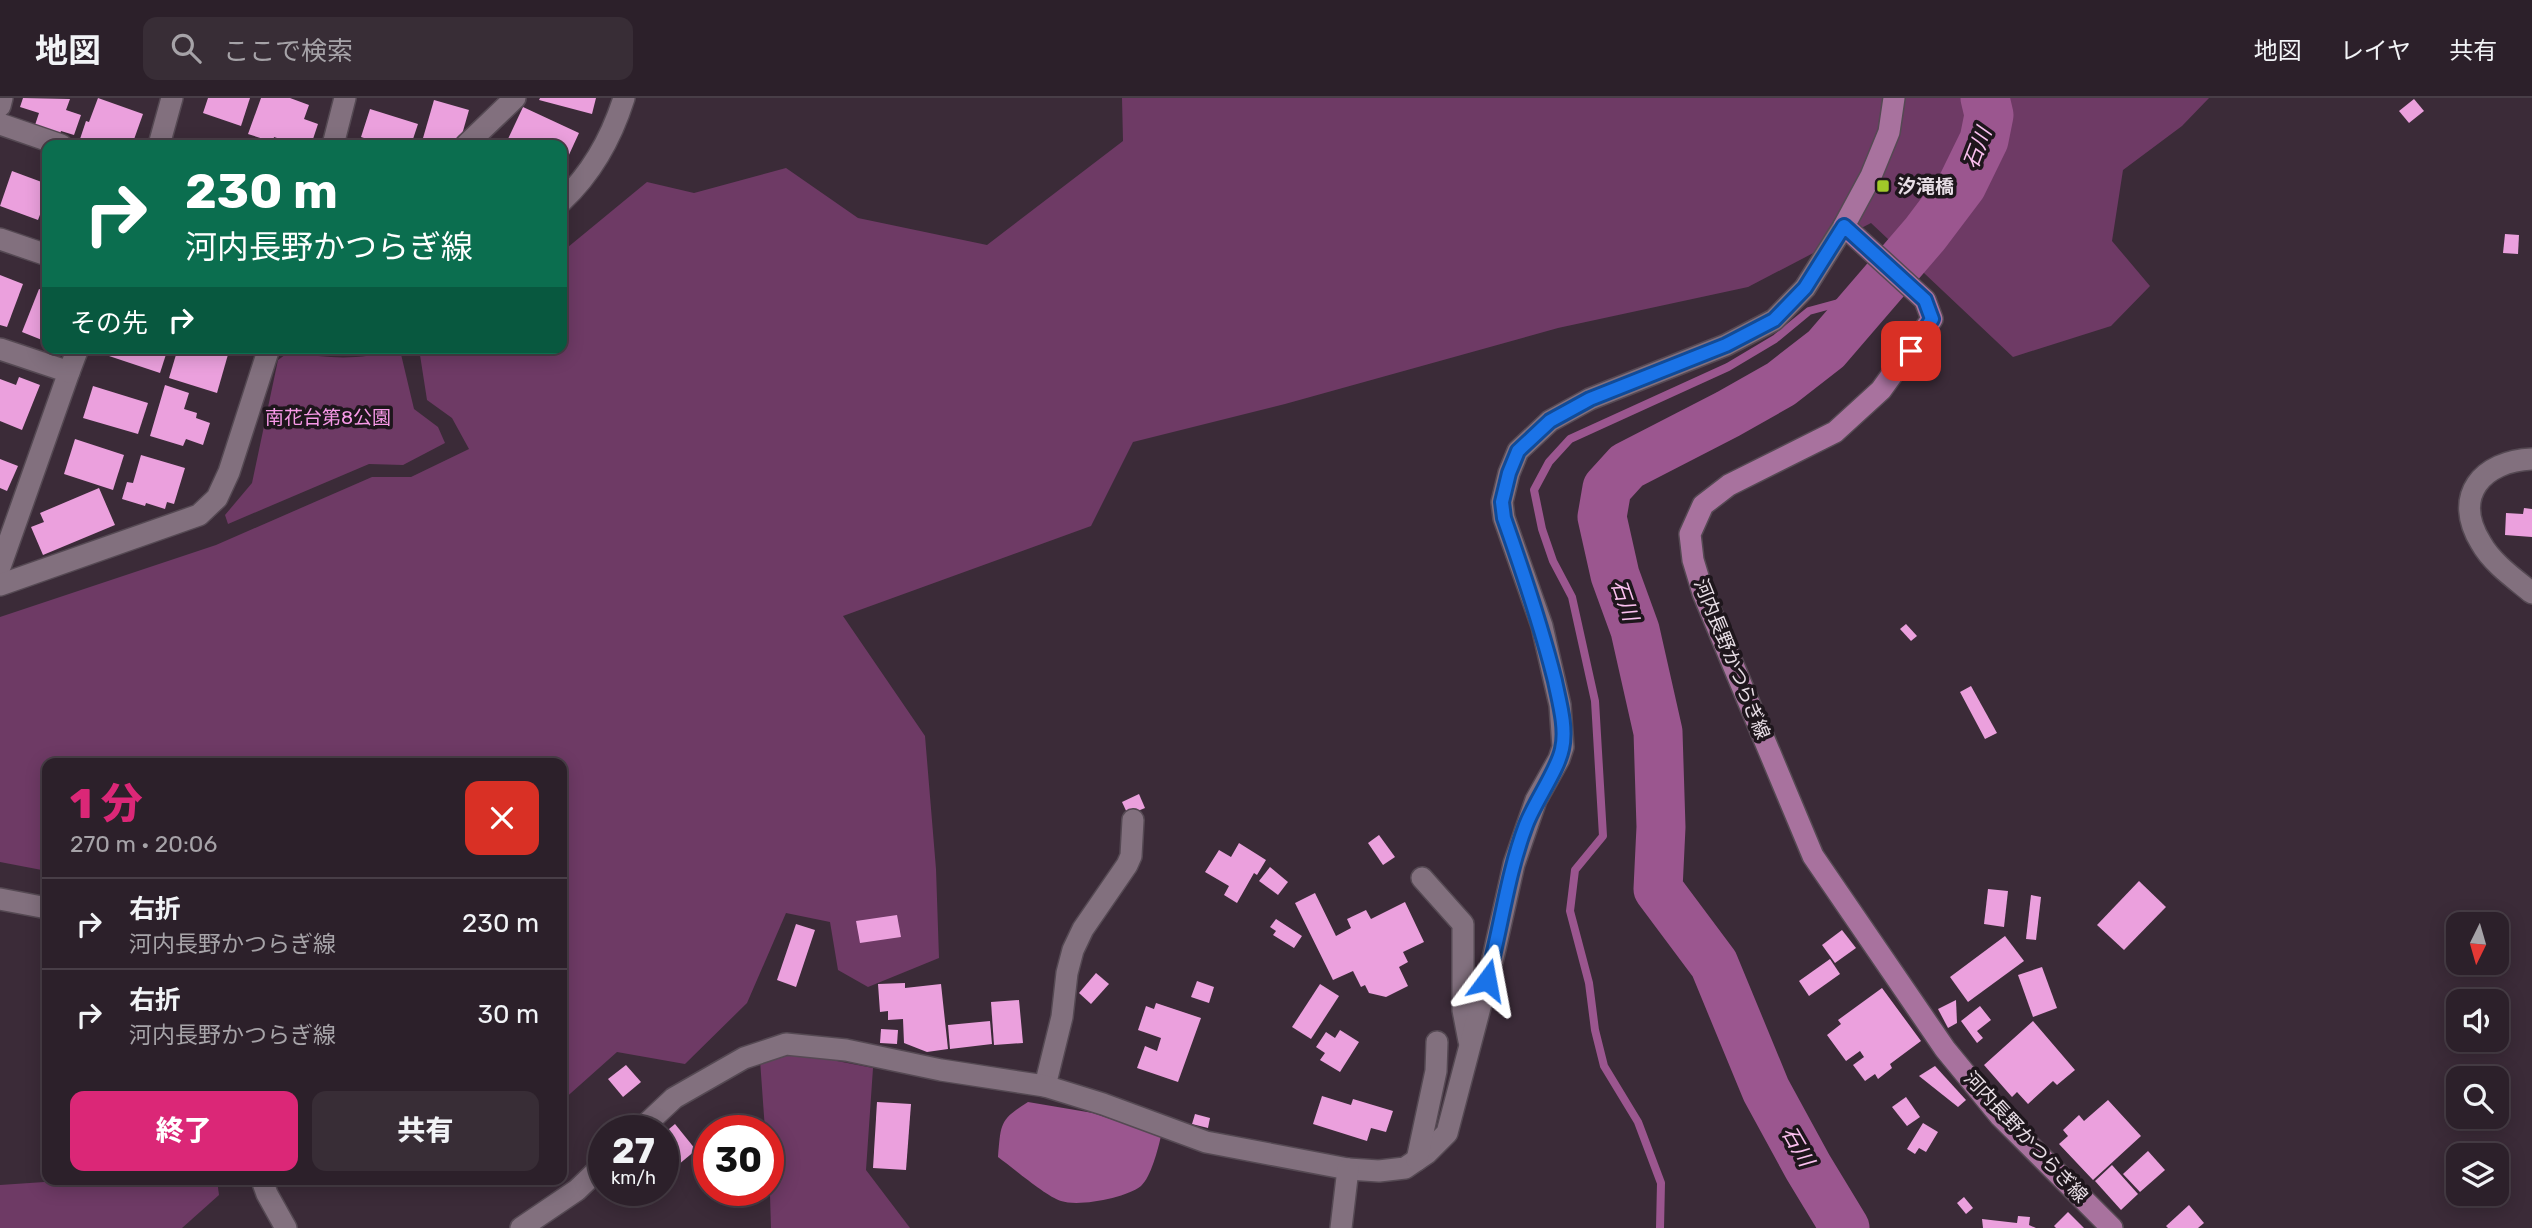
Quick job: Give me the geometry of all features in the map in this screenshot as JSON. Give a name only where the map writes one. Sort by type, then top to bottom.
[{"type":"main road","points":[[1848,229],[1889,132],[1894,98]]},
{"type":"main road","name":"河内長野かつらぎ線","points":[[1848,229],[1925,300],[1932,319],[1881,390],[1835,432],[1729,485],[1703,505],[1690,534],[1693,560],[1703,593],[1813,856],[1945,1049],[2000,1116],[2112,1228]]},
{"type":"street","points":[[0,106],[2,98]]},
{"type":"street","points":[[160,140],[172,98]]},
{"type":"street","points":[[333,140],[345,98]]},
{"type":"street","points":[[471,140],[515,98]]},
{"type":"street","points":[[567,195],[595,162],[612,132],[624,98]]},
{"type":"street","points":[[0,124],[46,140]]},
{"type":"street","points":[[655,1115],[674,1098],[744,1058],[786,1044],[846,1050],[941,1070],[1045,1086],[1206,1142],[1348,1169],[1392,1170],[1405,1168],[1418,1160],[1447,1133],[1525,827],[1563,747],[1560,705],[1542,626],[1504,518],[1502,502],[1518,451],[1550,421],[1590,399],[1726,345],[1774,320],[1805,288],[1848,229]]},
{"type":"street","points":[[0,239],[42,254]]},
{"type":"street","points":[[0,349],[69,372]]},
{"type":"street","points":[[0,567],[76,354]]},
{"type":"street","points":[[0,585],[199,515],[218,498],[229,472],[267,354]]},
{"type":"street","points":[[2532,459],[2513,460],[2493,467],[2476,484],[2469,503],[2471,520],[2481,544],[2512,577],[2532,593]]},
{"type":"street","points":[[1045,1086],[1058,1039],[1073,950],[1083,929],[1127,865],[1131,856],[1133,820]]},
{"type":"street","points":[[1422,877],[1463,925],[1463,1010],[1470,1046]]},
{"type":"street","points":[[0,899],[42,907]]},
{"type":"street","points":[[1418,1160],[1436,1071],[1437,1042]]},
{"type":"street","points":[[1341,1228],[1348,1169]]},
{"type":"street","points":[[521,1228],[588,1179]]},
{"type":"street","points":[[264,1185],[286,1228]]},
{"type":"green space","points":[[1122,98],[2209,98],[2182,126],[2123,170],[2112,241],[2150,286],[2111,326],[2013,357],[1871,223],[1748,287],[1558,328],[1285,404],[1133,442],[1091,526],[843,616],[925,736],[936,869],[939,958],[868,987],[838,970],[830,922],[786,913],[747,1003],[685,1064],[617,1052],[567,1097],[567,758],[42,758],[42,870],[0,862],[0,617],[216,545],[372,477],[411,477],[469,449],[452,418],[427,400],[420,355],[567,354],[567,248],[647,182],[694,193],[786,168],[858,218],[987,245],[1123,141]]},
{"type":"green space","name":"南花台第8公園","points":[[286,354],[401,354],[414,409],[438,427],[445,443],[403,465],[369,464],[228,524],[225,515],[252,483],[278,360]]},
{"type":"green space","points":[[791,1052],[873,1068],[866,1170],[910,1228],[771,1228],[770,1206],[784,1206],[784,1115],[764,1115],[760,1060]]},
{"type":"green space","points":[[42,1182],[42,1185],[218,1185],[219,1195],[182,1228],[0,1228],[0,1185]]},
{"type":"shaded area","points":[[1028,1102],[1093,1113],[1161,1136],[1145,1182],[1125,1194],[1079,1203],[1061,1201],[1038,1188],[998,1157],[1003,1124]]},
{"type":"building","points":[[23,98],[70,99],[66,110],[81,115],[74,135],[61,131],[60,134],[35,125],[39,113],[20,107]]},
{"type":"building","points":[[98,98],[143,114],[134,140],[80,139],[86,121],[89,122]]},
{"type":"building","points":[[208,98],[250,98],[241,126],[203,113]]},
{"type":"building","points":[[261,98],[290,98],[309,105],[304,119],[318,124],[313,140],[283,140],[274,137],[273,140],[267,140],[248,134]]},
{"type":"building","points":[[596,98],[592,114],[539,100]]},
{"type":"building","points":[[2414,99],[2424,111],[2409,123],[2399,111]]},
{"type":"building","points":[[434,100],[469,110],[460,140],[422,140]]},
{"type":"building","points":[[523,107],[579,133],[567,159],[567,140],[507,140]]},
{"type":"building","points":[[370,109],[418,124],[413,140],[370,140],[361,137]]},
{"type":"building","points":[[12,171],[42,182],[42,209],[38,220],[0,206]]},
{"type":"building","points":[[2505,234],[2519,235],[2518,254],[2503,253]]},
{"type":"building","points":[[0,275],[23,284],[7,327],[0,325]]},
{"type":"building","points":[[39,289],[42,290],[42,340],[22,332]]},
{"type":"building","points":[[110,354],[166,354],[160,373],[109,356]]},
{"type":"building","points":[[176,354],[228,354],[217,393],[169,378]]},
{"type":"building","points":[[19,377],[40,385],[22,430],[0,421],[0,379],[16,385]]},
{"type":"building","points":[[165,385],[189,393],[184,409],[197,413],[196,418],[210,423],[203,445],[186,439],[183,446],[150,436]]},
{"type":"building","points":[[93,386],[148,403],[138,434],[83,418]]},
{"type":"building","points":[[75,439],[124,455],[113,490],[64,474]]},
{"type":"building","points":[[141,455],[185,468],[174,504],[167,502],[165,509],[122,499],[127,482],[133,483]]},
{"type":"building","points":[[0,459],[18,466],[7,491],[0,488]]},
{"type":"building","points":[[99,488],[115,525],[43,555],[31,527],[44,522],[40,513]]},
{"type":"building","points":[[2524,508],[2532,509],[2532,537],[2505,535],[2506,513],[2523,514]]},
{"type":"building","points":[[1906,624],[1917,636],[1911,641],[1900,629]]},
{"type":"building","points":[[1971,686],[1997,733],[1985,739],[1960,692]]},
{"type":"building","points":[[1139,794],[1145,808],[1128,815],[1122,802]]},
{"type":"building","points":[[1379,835],[1395,857],[1383,865],[1368,843]]},
{"type":"building","points":[[1239,843],[1266,860],[1257,875],[1254,873],[1237,903],[1224,895],[1229,886],[1205,872],[1219,850],[1231,857]]},
{"type":"building","points":[[1270,867],[1288,882],[1278,895],[1259,881]]},
{"type":"building","points":[[2139,881],[2166,907],[2124,950],[2097,925]]},
{"type":"building","points":[[1988,889],[2008,891],[2004,927],[1984,924]]},
{"type":"building","points":[[1315,893],[1336,936],[1351,928],[1347,919],[1366,910],[1371,919],[1405,902],[1424,942],[1403,952],[1408,962],[1399,967],[1408,986],[1386,997],[1369,993],[1365,985],[1361,987],[1353,971],[1333,980],[1295,903]]},
{"type":"building","points":[[2031,895],[2041,897],[2036,940],[2026,939]]},
{"type":"building","points":[[897,915],[901,937],[860,943],[856,921]]},
{"type":"building","points":[[1276,919],[1302,936],[1294,948],[1273,935],[1276,931],[1270,927]]},
{"type":"building","points":[[796,924],[815,930],[796,987],[777,980]]},
{"type":"building","points":[[1842,930],[1856,948],[1835,963],[1822,945]]},
{"type":"building","points":[[2005,936],[2024,961],[1968,1002],[1950,977]]},
{"type":"building","points":[[1830,959],[1840,974],[1809,996],[1799,981]]},
{"type":"building","points":[[2042,967],[2057,1008],[2033,1017],[2018,975]]},
{"type":"building","points":[[1096,973],[1109,984],[1091,1004],[1079,993]]},
{"type":"building","points":[[1197,981],[1214,987],[1209,1003],[1191,997]]},
{"type":"building","points":[[905,983],[905,988],[941,984],[948,1049],[927,1052],[904,1043],[903,1019],[888,1020],[888,1011],[880,1012],[878,984]]},
{"type":"building","points":[[1320,984],[1339,996],[1311,1039],[1292,1027]]},
{"type":"building","points":[[1882,988],[1921,1041],[1890,1064],[1892,1068],[1878,1079],[1875,1074],[1865,1081],[1853,1065],[1864,1057],[1860,1051],[1846,1061],[1827,1035],[1841,1024],[1838,1020]]},
{"type":"building","points":[[1019,1000],[1023,1043],[994,1045],[991,1002]]},
{"type":"building","points":[[1956,1000],[1957,1023],[1948,1028],[1938,1009]]},
{"type":"building","points":[[1156,1003],[1201,1018],[1178,1082],[1137,1068],[1145,1046],[1157,1051],[1161,1038],[1138,1030],[1146,1006],[1154,1009]]},
{"type":"building","points":[[1980,1006],[1991,1020],[1977,1031],[1983,1038],[1977,1043],[1961,1021]]},
{"type":"building","points":[[990,1021],[992,1044],[950,1049],[948,1025]]},
{"type":"building","points":[[2033,1021],[2075,1070],[2057,1085],[2053,1081],[2028,1104],[2017,1092],[2012,1097],[1984,1065]]},
{"type":"building","points":[[881,1029],[898,1030],[897,1044],[880,1043]]},
{"type":"building","points":[[1340,1030],[1359,1042],[1340,1072],[1320,1060],[1325,1053],[1316,1047],[1326,1032],[1335,1038]]},
{"type":"building","points":[[626,1065],[641,1082],[623,1097],[608,1079]]},
{"type":"building","points":[[1935,1066],[1966,1100],[1958,1107],[1919,1076]]},
{"type":"building","points":[[1322,1096],[1351,1105],[1353,1099],[1393,1111],[1386,1132],[1371,1128],[1367,1141],[1313,1124]]},
{"type":"building","points":[[1906,1097],[1920,1117],[1907,1126],[1892,1107]]},
{"type":"building","points":[[2108,1100],[2141,1136],[2093,1180],[2059,1144],[2068,1136],[2063,1130],[2079,1115],[2084,1121]]},
{"type":"building","points":[[877,1102],[911,1104],[906,1170],[873,1168]]},
{"type":"building","points":[[1195,1114],[1210,1118],[1208,1128],[1192,1124]]},
{"type":"building","points":[[1923,1123],[1938,1132],[1926,1152],[1919,1148],[1915,1154],[1907,1149]]},
{"type":"building","points":[[679,1129],[693,1146],[693,1152],[679,1164]]},
{"type":"building","points":[[2148,1151],[2165,1170],[2140,1192],[2123,1174]]},
{"type":"building","points":[[2112,1165],[2138,1194],[2121,1210],[2095,1181]]},
{"type":"building","points":[[1964,1197],[1973,1208],[1966,1214],[1957,1203]]},
{"type":"building","points":[[2189,1205],[2204,1223],[2198,1228],[2166,1226]]},
{"type":"building","points":[[2068,1212],[2084,1228],[2054,1226]]},
{"type":"building","points":[[2018,1216],[2030,1217],[2029,1225],[2036,1228],[1983,1228],[1982,1219],[2017,1223]]},
{"type":"waterway","name":"石川","points":[[1845,1228],[1766,1090],[1714,964],[1658,889],[1661,827],[1658,732],[1635,630],[1615,575],[1602,517],[1607,488],[1627,466],[1781,384],[1826,349],[1925,234],[1962,185],[1984,140],[1989,115],[1985,98]]},
{"type":"waterway","points":[[1660,1228],[1661,1183],[1638,1122],[1604,1066],[1595,1030],[1589,983],[1570,911],[1575,870],[1603,836],[1595,701],[1572,597],[1553,561],[1542,529],[1534,490],[1549,462],[1570,439],[1728,367],[1775,339],[1809,311],[1875,293]]},
{"type":"place","name":"汐滝橋","points":[[1883,186]]},
{"type":"route","points":[[1487,980],[1525,827],[1563,747],[1560,705],[1542,626],[1504,518],[1502,502],[1518,451],[1550,421],[1590,399],[1726,345],[1774,320],[1805,288],[1844,226],[1925,300],[1932,319],[1911,351]]}]
